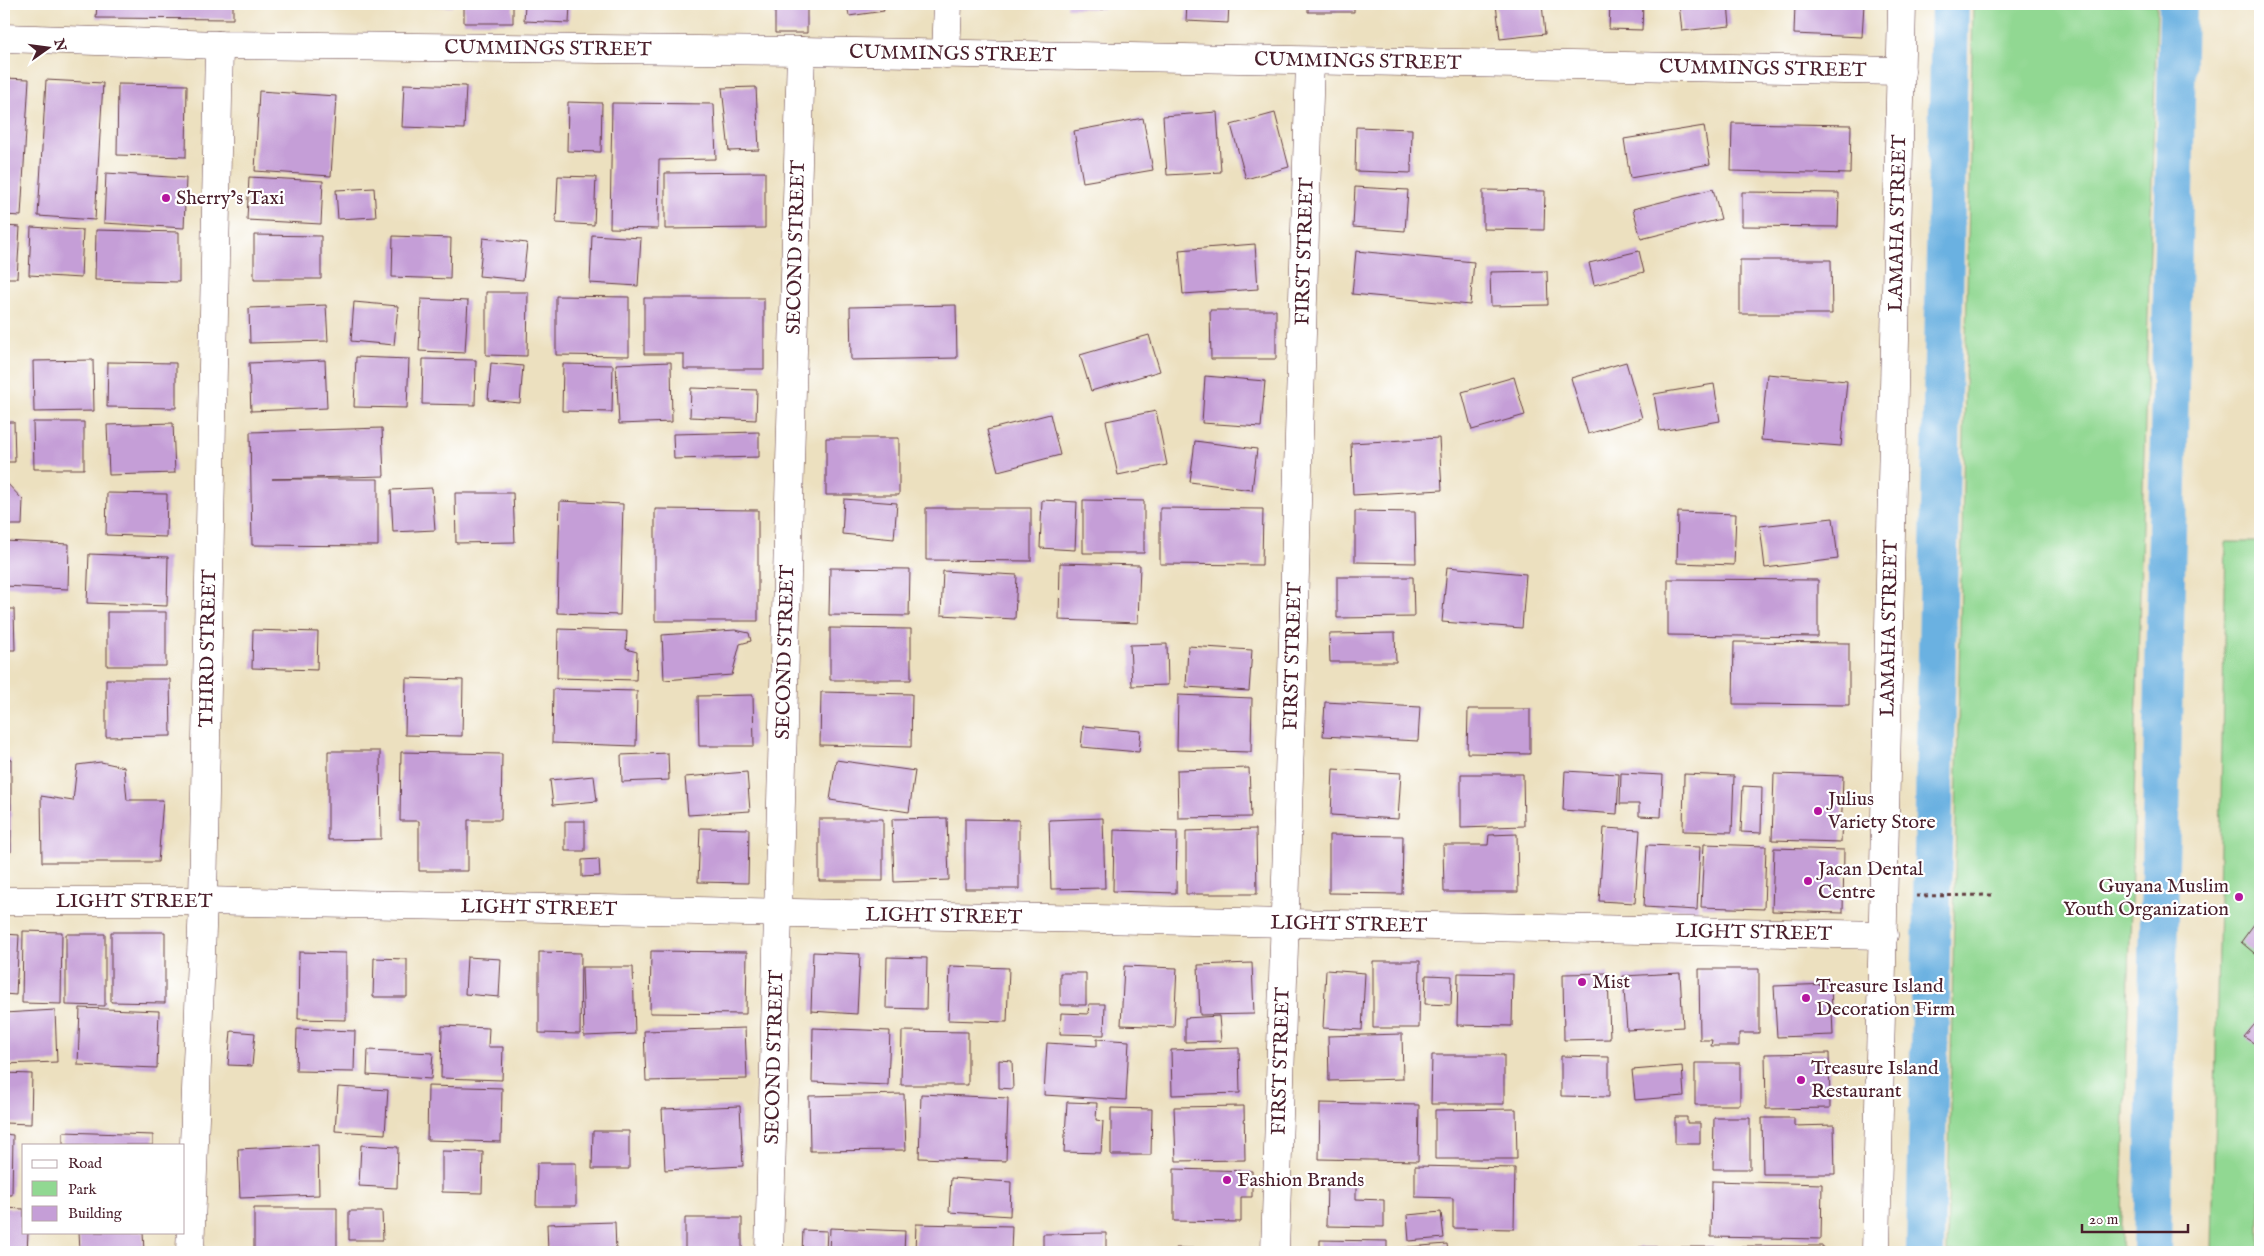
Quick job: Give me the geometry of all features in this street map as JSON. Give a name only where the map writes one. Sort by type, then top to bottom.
[{"type":"street","points":[[946,54],[948,4]]},
{"type":"street","name":"LAMAHA STREET","points":[[1876,1252],[1902,4]]},
{"type":"street","name":"CUMMINGS STREET","points":[[4,38],[219,45],[801,51],[1901,71]]},
{"type":"street","name":"THIRD STREET","points":[[190,1252],[203,901],[219,45]]},
{"type":"street","name":"SECOND STREET","points":[[769,1252],[801,51]]},
{"type":"street","name":"FIRST STREET","points":[[1275,1252],[1310,61]]},
{"type":"street","name":"LIGHT STREET","points":[[4,901],[203,901],[1884,935]]},
{"type":"path","points":[[1912,896],[1992,895]]},
{"type":"green space","points":[[1973,4],[2157,4],[2121,1252],[1947,1252]]},
{"type":"green space","name":"Guyana Muslim Youth Organization","points":[[2226,542],[2260,542],[2260,1252],[2212,1252]]},
{"type":"building","points":[[97,4],[233,4],[233,19],[96,18]]},
{"type":"building","points":[[406,4],[453,4],[453,7],[406,6]]},
{"type":"building","points":[[464,4],[513,4],[513,23],[464,23]]},
{"type":"building","points":[[525,4],[570,4],[569,23],[524,21]]},
{"type":"building","points":[[775,4],[807,4],[807,33],[775,33]]},
{"type":"building","points":[[847,4],[882,4],[884,11],[849,16]]},
{"type":"building","points":[[1067,4],[1104,4],[1104,9],[1067,8]]},
{"type":"building","points":[[1187,4],[1229,4],[1228,23],[1186,21]]},
{"type":"building","points":[[1308,4],[1354,4],[1354,12],[1308,12]]},
{"type":"building","points":[[1496,4],[1542,4],[1545,34],[1500,39]]},
{"type":"building","points":[[1610,4],[1643,4],[1642,30],[1609,29]]},
{"type":"building","points":[[1679,4],[1728,4],[1730,26],[1682,31]]},
{"type":"building","points":[[1795,4],[1864,4],[1862,37],[1794,34]]},
{"type":"building","points":[[4,78],[29,79],[21,216],[4,215]]},
{"type":"building","points":[[46,80],[103,83],[95,220],[38,216]]},
{"type":"building","points":[[118,84],[187,85],[186,157],[117,155]]},
{"type":"building","points":[[404,84],[466,86],[464,129],[402,127]]},
{"type":"building","points":[[756,87],[759,150],[729,151],[722,88]]},
{"type":"building","points":[[259,91],[336,96],[331,176],[255,171]]},
{"type":"building","points":[[568,102],[602,103],[601,152],[567,151]]},
{"type":"building","points":[[612,103],[714,104],[716,159],[659,160],[658,229],[610,228]]},
{"type":"building","points":[[1217,112],[1221,172],[1167,175],[1163,116]]},
{"type":"building","points":[[1275,113],[1289,167],[1246,179],[1231,125]]},
{"type":"building","points":[[1143,118],[1153,170],[1083,182],[1074,131]]},
{"type":"building","points":[[1732,123],[1851,125],[1850,174],[1731,171]]},
{"type":"building","points":[[1704,126],[1710,164],[1630,178],[1624,139]]},
{"type":"building","points":[[1356,127],[1412,129],[1411,173],[1355,171]]},
{"type":"building","points":[[765,172],[765,228],[665,229],[665,173]]},
{"type":"building","points":[[106,173],[186,178],[184,228],[104,223]]},
{"type":"building","points":[[558,176],[596,177],[594,225],[556,223]]},
{"type":"building","points":[[249,177],[323,181],[321,224],[247,220]]},
{"type":"building","points":[[1355,187],[1408,190],[1405,231],[1353,227]]},
{"type":"building","points":[[374,188],[376,217],[338,219],[336,190]]},
{"type":"building","points":[[1713,189],[1721,219],[1641,239],[1633,209]]},
{"type":"building","points":[[1483,190],[1545,191],[1544,230],[1483,229]]},
{"type":"building","points":[[1742,192],[1839,193],[1838,227],[1742,226]]},
{"type":"building","points":[[4,226],[20,227],[17,278],[4,278]]},
{"type":"building","points":[[31,227],[83,230],[81,278],[29,275]]},
{"type":"building","points":[[96,230],[179,232],[179,282],[95,280]]},
{"type":"building","points":[[254,235],[321,236],[321,279],[254,279]]},
{"type":"building","points":[[592,235],[641,238],[638,286],[590,283]]},
{"type":"building","points":[[393,236],[451,238],[450,279],[392,277]]},
{"type":"building","points":[[483,238],[527,243],[523,280],[479,276]]},
{"type":"building","points":[[1255,244],[1258,289],[1183,294],[1179,250]]},
{"type":"building","points":[[1356,251],[1474,262],[1470,305],[1352,294]]},
{"type":"building","points":[[1639,251],[1644,272],[1594,285],[1589,263]]},
{"type":"building","points":[[1740,260],[1831,260],[1832,314],[1740,314]]},
{"type":"building","points":[[1547,271],[1548,305],[1491,306],[1490,272]]},
{"type":"building","points":[[486,292],[528,292],[527,356],[486,355]]},
{"type":"building","points":[[556,296],[629,297],[629,356],[556,355]]},
{"type":"building","points":[[644,298],[764,298],[764,369],[684,369],[684,354],[644,354]]},
{"type":"building","points":[[421,299],[468,301],[465,353],[419,351]]},
{"type":"building","points":[[354,302],[398,306],[394,345],[351,341]]},
{"type":"building","points":[[326,305],[328,341],[250,343],[249,308]]},
{"type":"building","points":[[956,305],[957,358],[851,360],[850,307]]},
{"type":"building","points":[[1210,310],[1276,310],[1276,359],[1211,359]]},
{"type":"building","points":[[1149,335],[1160,371],[1091,391],[1080,355]]},
{"type":"building","points":[[356,357],[409,359],[407,408],[354,407]]},
{"type":"building","points":[[423,359],[476,360],[475,405],[422,404]]},
{"type":"building","points":[[93,360],[94,411],[34,412],[33,361]]},
{"type":"building","points":[[325,360],[327,408],[251,411],[249,363]]},
{"type":"building","points":[[108,362],[176,363],[176,408],[107,407]]},
{"type":"building","points":[[671,362],[672,422],[619,424],[616,364]]},
{"type":"building","points":[[1626,362],[1642,418],[1588,434],[1571,378]]},
{"type":"building","points":[[491,363],[523,366],[520,403],[488,400]]},
{"type":"building","points":[[563,364],[613,365],[612,412],[562,411]]},
{"type":"building","points":[[1767,374],[1847,381],[1841,446],[1761,440]]},
{"type":"building","points":[[1205,376],[1265,381],[1261,427],[1202,423]]},
{"type":"building","points":[[1514,377],[1525,415],[1472,430],[1462,392]]},
{"type":"building","points":[[1714,384],[1720,421],[1660,431],[1654,394]]},
{"type":"building","points":[[691,388],[757,390],[756,420],[690,417]]},
{"type":"building","points":[[1156,411],[1167,465],[1118,475],[1106,421]]},
{"type":"building","points":[[1050,414],[1060,455],[998,471],[987,430]]},
{"type":"building","points":[[4,422],[14,422],[15,462],[4,462]]},
{"type":"building","points":[[33,422],[84,422],[84,469],[34,469]]},
{"type":"building","points":[[173,423],[175,473],[109,475],[107,425]]},
{"type":"building","points":[[382,428],[384,476],[272,479],[378,479],[378,546],[252,545],[250,432]]},
{"type":"building","points":[[759,432],[759,457],[674,459],[673,434]]},
{"type":"building","points":[[826,438],[899,438],[899,495],[826,495]]},
{"type":"building","points":[[1439,438],[1442,490],[1353,495],[1351,443]]},
{"type":"building","points":[[1195,441],[1257,449],[1252,490],[1190,482]]},
{"type":"building","points":[[4,480],[23,500],[22,525],[4,525]]},
{"type":"building","points":[[432,488],[435,530],[393,532],[391,490]]},
{"type":"building","points":[[107,493],[167,494],[166,537],[106,535]]},
{"type":"building","points":[[455,493],[513,493],[515,542],[456,543]]},
{"type":"building","points":[[844,499],[897,503],[894,539],[842,534]]},
{"type":"building","points":[[1042,500],[1077,502],[1075,550],[1040,548]]},
{"type":"building","points":[[1083,500],[1144,501],[1144,553],[1083,553]]},
{"type":"building","points":[[560,501],[623,504],[620,615],[557,613]]},
{"type":"building","points":[[926,508],[1031,508],[1031,561],[926,560]]},
{"type":"building","points":[[1160,508],[1263,509],[1262,565],[1160,564]]},
{"type":"building","points":[[655,509],[758,510],[758,621],[655,621]]},
{"type":"building","points":[[1355,511],[1415,512],[1416,563],[1355,562]]},
{"type":"building","points":[[1678,512],[1736,514],[1734,565],[1677,563]]},
{"type":"building","points":[[1833,518],[1838,559],[1765,568],[1760,526]]},
{"type":"building","points":[[4,541],[69,544],[68,589],[4,586]]},
{"type":"building","points":[[89,554],[168,557],[167,606],[87,603]]},
{"type":"building","points":[[1060,563],[1140,565],[1138,623],[1059,620]]},
{"type":"building","points":[[1447,567],[1526,574],[1522,628],[1442,622]]},
{"type":"building","points":[[830,568],[910,569],[909,616],[829,615]]},
{"type":"building","points":[[943,571],[1017,575],[1015,619],[941,615]]},
{"type":"building","points":[[1337,577],[1413,577],[1414,617],[1337,618]]},
{"type":"building","points":[[1668,579],[1818,580],[1818,637],[1668,635]]},
{"type":"building","points":[[4,609],[14,609],[15,650],[4,650]]},
{"type":"building","points":[[107,612],[166,612],[166,666],[107,666]]},
{"type":"building","points":[[830,628],[911,629],[911,680],[830,680]]},
{"type":"building","points":[[558,629],[627,631],[626,649],[637,652],[636,680],[557,678]]},
{"type":"building","points":[[253,630],[318,632],[317,670],[252,668]]},
{"type":"building","points":[[735,630],[749,633],[751,641],[740,644],[732,675],[664,680],[662,635]]},
{"type":"building","points":[[1395,633],[1396,662],[1330,662],[1329,634]]},
{"type":"building","points":[[1734,642],[1849,643],[1849,705],[1733,704]]},
{"type":"building","points":[[1167,644],[1168,685],[1132,686],[1130,645]]},
{"type":"building","points":[[1188,646],[1252,650],[1249,691],[1186,687]]},
{"type":"building","points":[[406,678],[463,680],[462,736],[405,735]]},
{"type":"building","points":[[106,679],[170,679],[171,736],[106,737]]},
{"type":"building","points":[[553,689],[637,691],[636,746],[552,743]]},
{"type":"building","points":[[821,692],[912,694],[911,747],[820,745]]},
{"type":"building","points":[[753,695],[754,746],[699,746],[698,696]]},
{"type":"building","points":[[1178,695],[1252,698],[1251,752],[1177,750]]},
{"type":"building","points":[[1325,702],[1420,707],[1418,741],[1323,736]]},
{"type":"building","points":[[1468,709],[1530,709],[1530,754],[1467,753]]},
{"type":"building","points":[[1083,726],[1141,731],[1139,752],[1081,747]]},
{"type":"building","points":[[328,751],[380,751],[381,839],[328,840]]},
{"type":"building","points":[[401,752],[502,754],[501,820],[468,820],[468,871],[419,871],[419,821],[400,821]]},
{"type":"building","points":[[668,753],[669,780],[622,782],[621,755]]},
{"type":"building","points":[[4,759],[11,759],[11,852],[4,852]]},
{"type":"building","points":[[836,760],[915,771],[909,812],[830,800]]},
{"type":"building","points":[[101,762],[124,767],[127,800],[163,800],[158,862],[42,862],[41,796],[73,801],[77,765]]},
{"type":"building","points":[[1249,768],[1251,817],[1178,818],[1177,770]]},
{"type":"building","points":[[1333,769],[1401,773],[1398,819],[1331,815]]},
{"type":"building","points":[[1565,771],[1619,774],[1617,814],[1563,810]]},
{"type":"building","points":[[747,772],[750,811],[688,815],[685,777]]},
{"type":"building","points":[[1621,773],[1663,775],[1661,817],[1639,816],[1639,804],[1620,804]]},
{"type":"building","points":[[1461,774],[1523,774],[1524,826],[1461,828]]},
{"type":"building","points":[[1684,774],[1734,776],[1732,832],[1683,831]]},
{"type":"building","points":[[1774,774],[1843,776],[1841,842],[1772,840]]},
{"type":"building","points":[[594,776],[597,801],[553,805],[550,780]]},
{"type":"building","points":[[1743,786],[1762,787],[1761,833],[1741,832]]},
{"type":"building","points":[[947,818],[949,880],[894,882],[892,819]]},
{"type":"building","points":[[1103,818],[1105,888],[1051,889],[1049,820]]},
{"type":"building","points":[[819,819],[883,819],[883,881],[819,881]]},
{"type":"building","points":[[965,819],[1019,820],[1019,889],[965,889]]},
{"type":"building","points":[[565,821],[585,821],[585,851],[565,851]]},
{"type":"building","points":[[700,828],[749,829],[748,883],[698,882]]},
{"type":"building","points":[[1604,828],[1640,830],[1635,903],[1599,901]]},
{"type":"building","points":[[1256,829],[1257,894],[1186,894],[1186,831]]},
{"type":"building","points":[[1114,830],[1177,832],[1176,893],[1113,891]]},
{"type":"building","points":[[1517,834],[1518,892],[1444,892],[1443,845],[1488,845],[1489,835]]},
{"type":"building","points":[[1329,835],[1403,836],[1402,894],[1329,893]]},
{"type":"building","points":[[1704,844],[1766,846],[1764,909],[1701,907]]},
{"type":"building","points":[[1647,845],[1700,847],[1697,910],[1644,907]]},
{"type":"building","name":"Jacan Dental Centre","points":[[1774,848],[1844,850],[1843,913],[1772,911]]},
{"type":"building","points":[[599,859],[600,876],[582,877],[582,860]]},
{"type":"building","points":[[2260,916],[2260,958],[2241,942]]},
{"type":"building","points":[[23,931],[62,932],[61,1004],[22,1003]]},
{"type":"building","points":[[111,932],[165,932],[165,1003],[111,1002]]},
{"type":"building","points":[[4,934],[19,935],[16,995],[4,994]]},
{"type":"building","points":[[66,934],[105,934],[105,1006],[66,1005]]},
{"type":"building","points":[[651,951],[747,952],[746,1014],[650,1013]]},
{"type":"building","points":[[299,952],[346,953],[346,1020],[298,1019]]},
{"type":"building","points":[[539,952],[581,953],[580,1034],[539,1033]]},
{"type":"building","points":[[813,952],[860,954],[857,1014],[811,1011]]},
{"type":"building","points":[[467,957],[501,959],[499,997],[465,994]]},
{"type":"building","points":[[887,957],[927,958],[926,1009],[886,1008]]},
{"type":"building","points":[[374,958],[407,959],[407,997],[373,997]]},
{"type":"building","points":[[1373,961],[1420,961],[1419,1028],[1373,1028]]},
{"type":"building","points":[[1252,963],[1254,1014],[1200,1015],[1198,965]]},
{"type":"building","points":[[950,966],[1009,968],[1007,1022],[948,1020]]},
{"type":"building","points":[[1124,966],[1177,968],[1174,1027],[1121,1025]]},
{"type":"building","points":[[582,967],[633,967],[635,1034],[584,1036]]},
{"type":"building","points":[[1699,969],[1759,969],[1759,1033],[1739,1033],[1739,1046],[1711,1046],[1712,1040],[1700,1040]]},
{"type":"building","points":[[1326,970],[1365,973],[1362,1030],[1323,1028]]},
{"type":"building","points":[[1060,973],[1086,973],[1086,1005],[1060,1005]]},
{"type":"building","points":[[1458,973],[1513,974],[1512,1026],[1457,1025]]},
{"type":"building","points":[[1608,973],[1610,1039],[1564,1040],[1563,974]]},
{"type":"building","points":[[1680,973],[1683,1027],[1627,1030],[1623,976]]},
{"type":"building","points":[[1426,975],[1452,976],[1451,1005],[1425,1004]]},
{"type":"building","points":[[1831,984],[1833,1035],[1777,1037],[1774,986]]},
{"type":"building","points":[[2260,985],[2260,1002],[2254,996]]},
{"type":"building","points":[[1089,1004],[1105,1004],[1104,1035],[1060,1034],[1061,1013],[1088,1014]]},
{"type":"building","points":[[80,1008],[159,1011],[157,1068],[78,1065]]},
{"type":"building","points":[[55,1010],[57,1062],[4,1064],[4,1013]]},
{"type":"building","points":[[1219,1016],[1221,1041],[1185,1042],[1185,1018]]},
{"type":"building","points":[[2260,1018],[2260,1047],[2244,1037]]},
{"type":"building","points":[[442,1026],[489,1028],[488,1047],[503,1047],[502,1080],[441,1078]]},
{"type":"building","points":[[745,1028],[747,1079],[646,1081],[644,1031]]},
{"type":"building","points":[[813,1028],[890,1031],[888,1085],[812,1082]]},
{"type":"building","points":[[297,1029],[355,1031],[354,1072],[296,1071]]},
{"type":"building","points":[[231,1031],[255,1033],[252,1066],[228,1065]]},
{"type":"building","points":[[902,1031],[968,1032],[968,1085],[901,1085]]},
{"type":"building","points":[[1402,1034],[1403,1079],[1329,1081],[1328,1036]]},
{"type":"building","points":[[1097,1039],[1129,1041],[1126,1100],[1044,1095],[1047,1043],[1097,1046]]},
{"type":"building","points":[[1239,1048],[1240,1093],[1172,1095],[1171,1050]]},
{"type":"building","points":[[368,1050],[433,1053],[431,1079],[367,1075]]},
{"type":"building","points":[[1829,1053],[1830,1108],[1766,1109],[1765,1054]]},
{"type":"building","points":[[1432,1055],[1504,1055],[1504,1104],[1431,1104]]},
{"type":"building","points":[[1561,1056],[1609,1057],[1609,1097],[1561,1096]]},
{"type":"building","points":[[999,1060],[1012,1061],[1013,1089],[999,1088]]},
{"type":"building","points":[[1695,1063],[1740,1063],[1740,1105],[1695,1105]]},
{"type":"building","points":[[1682,1066],[1684,1096],[1635,1100],[1632,1070]]},
{"type":"building","points":[[4,1073],[32,1074],[31,1124],[4,1123]]},
{"type":"building","points":[[428,1086],[502,1088],[501,1142],[427,1140]]},
{"type":"building","points":[[338,1087],[388,1090],[385,1134],[335,1131]]},
{"type":"building","points":[[904,1094],[906,1150],[810,1151],[809,1096]]},
{"type":"building","points":[[921,1094],[1008,1098],[1006,1161],[919,1158]]},
{"type":"building","points":[[1067,1102],[1097,1103],[1096,1120],[1103,1121],[1101,1153],[1064,1152]]},
{"type":"building","points":[[1320,1103],[1419,1105],[1418,1161],[1319,1159]]},
{"type":"building","points":[[740,1106],[743,1166],[665,1170],[662,1109]]},
{"type":"building","points":[[1244,1106],[1245,1160],[1176,1161],[1174,1107]]},
{"type":"building","points":[[1111,1108],[1152,1109],[1151,1155],[1111,1155]]},
{"type":"building","points":[[1516,1109],[1517,1159],[1435,1159],[1435,1110]]},
{"type":"building","points":[[1675,1117],[1687,1117],[1687,1123],[1700,1123],[1700,1144],[1675,1144]]},
{"type":"building","points":[[1714,1118],[1750,1118],[1750,1169],[1713,1169]]},
{"type":"building","points":[[1762,1118],[1794,1118],[1794,1126],[1834,1125],[1835,1174],[1763,1174]]},
{"type":"building","points":[[593,1131],[629,1131],[629,1169],[592,1169]]},
{"type":"building","points":[[63,1132],[153,1135],[153,1144],[63,1144]]},
{"type":"building","points":[[4,1134],[13,1135],[12,1195],[4,1195]]},
{"type":"building","points":[[318,1145],[319,1195],[240,1198],[238,1149]]},
{"type":"building","points":[[361,1145],[398,1147],[397,1188],[359,1186]]},
{"type":"building","points":[[442,1151],[483,1152],[482,1193],[442,1192]]},
{"type":"building","points":[[537,1163],[576,1163],[576,1206],[536,1206]]},
{"type":"building","points":[[1415,1166],[1515,1168],[1514,1229],[1453,1228],[1453,1198],[1415,1197]]},
{"type":"building","points":[[1174,1169],[1252,1171],[1252,1197],[1241,1197],[1241,1222],[1174,1221]]},
{"type":"building","points":[[951,1178],[1011,1182],[1010,1216],[949,1212]]},
{"type":"building","points":[[1712,1181],[1822,1184],[1821,1239],[1711,1237]]},
{"type":"building","points":[[1327,1184],[1356,1184],[1356,1199],[1384,1200],[1384,1227],[1326,1226]]},
{"type":"building","points":[[4,1208],[22,1209],[22,1234],[28,1234],[27,1252],[4,1252]]},
{"type":"building","points":[[254,1208],[337,1208],[337,1252],[254,1252]]},
{"type":"building","points":[[349,1211],[382,1211],[383,1240],[349,1240]]},
{"type":"building","points":[[1441,1212],[1444,1238],[1409,1241],[1407,1215]]},
{"type":"building","points":[[685,1218],[742,1218],[742,1252],[685,1252]]},
{"type":"building","points":[[615,1222],[616,1252],[548,1252],[547,1224]]},
{"type":"building","points":[[916,1224],[1012,1226],[1011,1252],[915,1252]]},
{"type":"building","points":[[830,1228],[905,1231],[904,1252],[829,1252]]},
{"type":"building","points":[[803,1230],[827,1231],[826,1252],[802,1252]]},
{"type":"building","points":[[1106,1233],[1106,1252],[1043,1252],[1043,1234]]},
{"type":"building","points":[[79,1234],[143,1234],[144,1252],[80,1252]]},
{"type":"building","points":[[1320,1240],[1387,1241],[1387,1252],[1320,1252]]},
{"type":"building","points":[[1447,1244],[1448,1252],[1408,1252],[1408,1247]]},
{"type":"building","points":[[1741,1246],[1823,1246],[1823,1252],[1741,1252]]},
{"type":"building","points":[[1639,1247],[1716,1247],[1716,1252],[1639,1252]]},
{"type":"building","points":[[1176,1248],[1242,1249],[1242,1252],[1176,1252]]},
{"type":"waterway","points":[[1925,1252],[1950,4]]},
{"type":"waterway","points":[[2152,1252],[2178,4]]},
{"type":"place","name":"Sherry’s Taxi","points":[[166,198]]},
{"type":"place","name":"Julius Variety Store","points":[[1818,811]]},
{"type":"place","name":"Jacan Dental Centre","points":[[1808,881]]},
{"type":"place","name":"Guyana Muslim Youth Organization","points":[[2239,897]]},
{"type":"place","name":"Mist","points":[[1582,982]]},
{"type":"place","name":"Treasure Island Decoration Firm","points":[[1806,998]]},
{"type":"place","name":"Treasure Island Restaurant","points":[[1801,1080]]},
{"type":"place","name":"Fashion Brands","points":[[1227,1180]]}]
